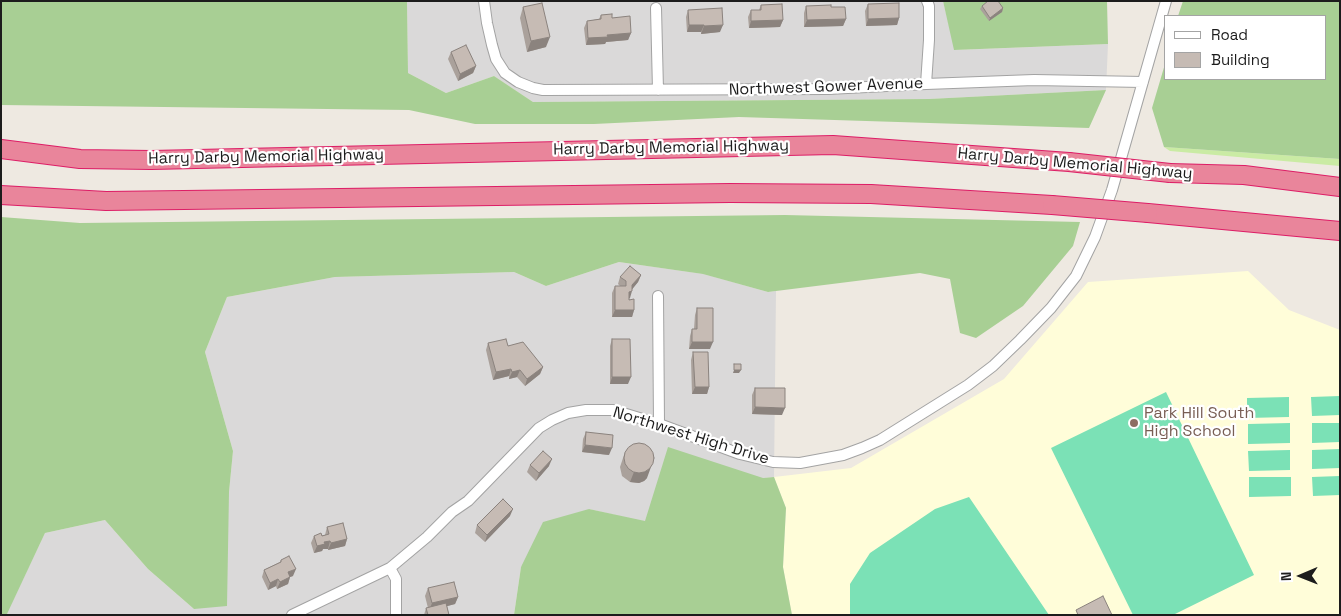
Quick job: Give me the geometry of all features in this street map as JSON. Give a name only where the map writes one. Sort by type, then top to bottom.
[{"type":"highway","name":"Harry Darby Memorial Highway","points":[[1,149],[80,159],[151,160],[832,145],[1069,162],[1170,173],[1244,175],[1340,187]]},
{"type":"highway","points":[[1,195],[106,201],[730,193],[861,194],[1052,205],[1340,231]]},
{"type":"street","name":"Northwest Gower Avenue","points":[[484,1],[486,22],[496,59],[505,73],[526,86],[543,90],[828,89],[1034,80],[1143,82]]},
{"type":"street","points":[[926,84],[929,40],[929,6],[927,1]]},
{"type":"street","name":"Northwest High Drive","points":[[292,615],[390,568],[427,538],[452,512],[468,501],[538,428],[568,413],[595,409],[613,410],[659,424],[740,454],[773,462],[800,463],[843,454],[871,444],[968,385],[993,366],[1020,340],[1051,308],[1076,276],[1095,237],[1112,190],[1166,1]]},
{"type":"street","points":[[656,8],[658,90]]},
{"type":"street","points":[[658,296],[659,424]]},
{"type":"street","points":[[390,568],[396,579],[396,615]]},
{"type":"shaded area","points":[[407,1],[943,1],[955,50],[1108,44],[1106,90],[929,99],[533,102],[494,76],[446,93],[408,73]]},
{"type":"shaded area","points":[[619,262],[704,274],[768,292],[776,291],[774,477],[763,478],[645,522],[589,509],[521,567],[514,615],[6,615],[45,533],[105,520],[148,569],[194,609],[229,492],[233,451],[205,352],[227,297],[335,277],[514,272],[546,286]]},
{"type":"shaded area","name":"Park Hill South High School","points":[[1248,271],[1289,310],[1340,330],[1340,615],[792,615],[783,567],[786,508],[774,477],[851,468],[1004,379],[1088,282]]},
{"type":"green space","points":[[1,1],[407,1],[408,73],[446,93],[494,76],[533,102],[929,99],[1106,90],[1089,128],[739,117],[594,124],[475,124],[409,110],[1,105]]},
{"type":"green space","points":[[943,1],[1107,1],[1108,44],[954,50]]},
{"type":"green space","points":[[1183,1],[1340,1],[1340,159],[1164,147],[1152,108],[1164,67],[1164,80],[1326,80],[1326,15],[1178,15]]},
{"type":"green space","points":[[1164,147],[1340,159],[1340,166],[1170,151]]},
{"type":"green space","points":[[785,215],[1080,222],[1073,246],[1023,306],[976,338],[960,333],[950,279],[920,273],[768,292],[703,274],[619,262],[546,286],[514,272],[335,277],[227,297],[205,352],[233,451],[229,492],[227,606],[194,609],[148,569],[105,520],[45,533],[7,614],[1,615],[1,217],[80,223]]},
{"type":"green space","points":[[1166,392],[1254,575],[1173,615],[1133,615],[1051,448]]},
{"type":"green space","points":[[1340,396],[1340,415],[1312,416],[1311,397]]},
{"type":"green space","points":[[1289,397],[1289,417],[1247,418],[1247,398]]},
{"type":"green space","points":[[1290,423],[1290,443],[1248,444],[1248,424]]},
{"type":"green space","points":[[1312,423],[1340,423],[1340,442],[1312,443]]},
{"type":"green space","points":[[668,447],[763,478],[774,477],[786,508],[783,567],[792,615],[514,615],[521,567],[543,522],[589,509],[645,521]]},
{"type":"green space","points":[[1340,449],[1340,468],[1312,469],[1312,450]]},
{"type":"green space","points":[[1290,450],[1290,470],[1249,471],[1248,451]]},
{"type":"green space","points":[[1340,476],[1340,495],[1313,496],[1312,477]]},
{"type":"green space","points":[[1249,477],[1291,477],[1291,496],[1249,497]]},
{"type":"green space","points":[[969,497],[1049,615],[850,615],[850,584],[870,553],[935,509]]},
{"type":"building","points":[[988,1],[998,1],[1003,8],[990,18],[982,6]]},
{"type":"building","points":[[542,3],[550,37],[531,41],[523,7]]},
{"type":"building","points":[[899,3],[899,18],[868,19],[868,4]]},
{"type":"building","points":[[782,4],[783,20],[751,21],[751,10],[761,10],[761,5]]},
{"type":"building","points":[[831,5],[831,7],[845,7],[846,19],[807,20],[806,6]]},
{"type":"building","points":[[722,8],[723,25],[689,25],[688,10]]},
{"type":"building","points":[[612,14],[612,18],[630,16],[631,33],[588,38],[587,21],[601,19],[601,15]]},
{"type":"building","points":[[466,45],[476,66],[460,74],[451,52]]},
{"type":"building","points":[[630,266],[641,275],[632,285],[632,291],[629,292],[629,300],[634,299],[634,310],[615,310],[615,286],[626,286],[626,281],[620,277]]},
{"type":"building","points":[[697,308],[713,308],[713,342],[692,342],[692,329],[697,329]]},
{"type":"building","points":[[506,339],[508,346],[523,342],[543,367],[527,379],[520,370],[512,372],[511,369],[496,372],[488,343]]},
{"type":"building","points":[[612,339],[630,339],[631,377],[612,377]]},
{"type":"building","points":[[693,352],[708,352],[709,387],[695,387]]},
{"type":"building","points":[[734,364],[741,364],[741,370],[734,370]]},
{"type":"building","points":[[755,388],[785,388],[785,408],[755,407]]},
{"type":"building","points":[[586,432],[613,435],[612,448],[585,445]]},
{"type":"building","points":[[639,443],[645,444],[653,452],[653,464],[645,472],[639,473],[633,472],[625,464],[624,458],[625,452],[633,444]]},
{"type":"building","points":[[543,451],[552,459],[539,473],[530,465]]},
{"type":"building","points":[[503,499],[513,509],[487,535],[477,525]]},
{"type":"building","points":[[343,523],[347,539],[331,543],[330,541],[324,542],[325,544],[317,546],[314,536],[321,533],[322,536],[329,534],[327,527]]},
{"type":"building","points":[[289,556],[296,569],[288,572],[290,577],[280,582],[278,579],[270,583],[264,570]]},
{"type":"building","points":[[454,582],[458,597],[432,603],[428,588]]},
{"type":"building","points":[[1103,596],[1112,615],[1078,615],[1076,610]]},
{"type":"building","points":[[446,603],[449,615],[428,615],[426,608]]},
{"type":"place","name":"Park Hill South High School","points":[[1134,423]]}]
